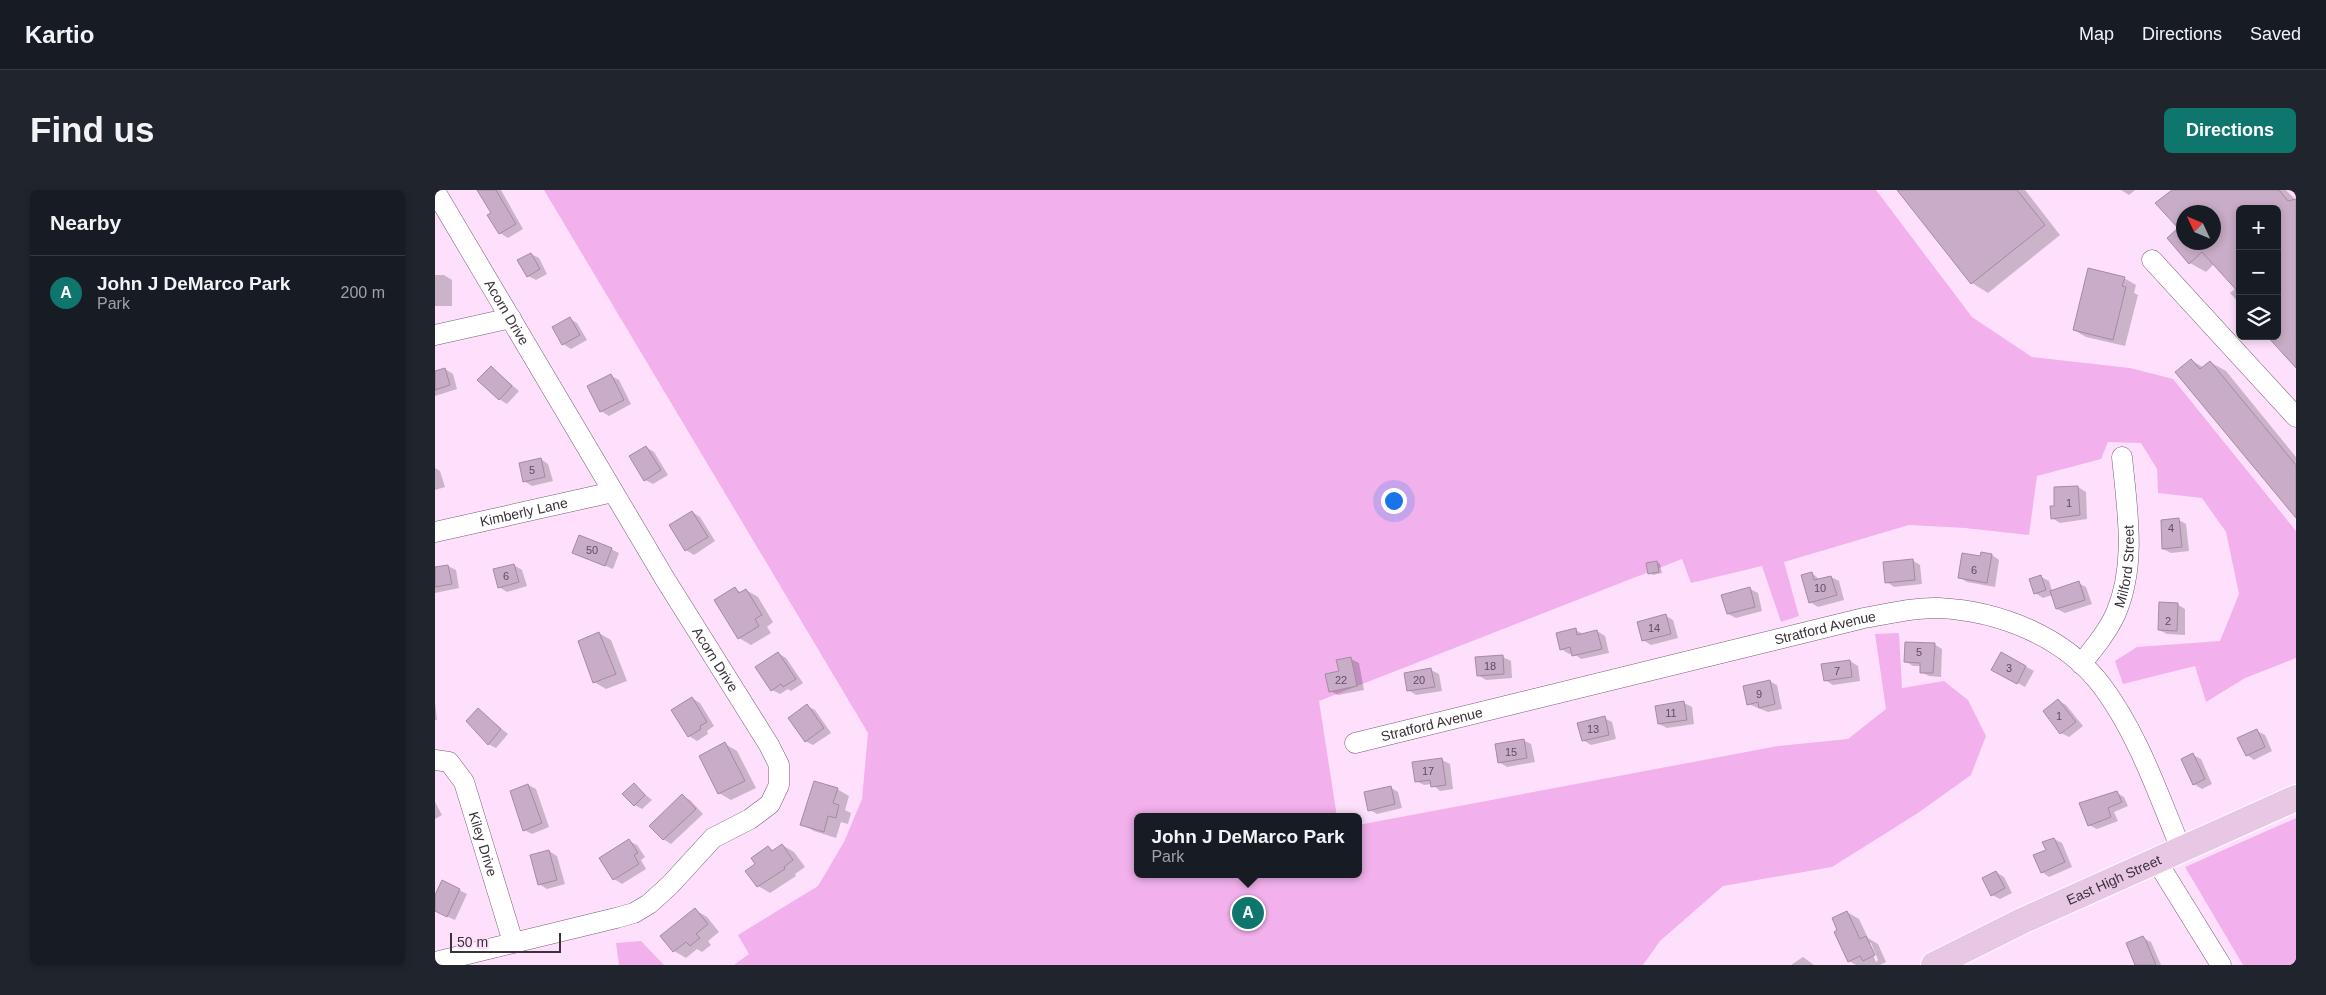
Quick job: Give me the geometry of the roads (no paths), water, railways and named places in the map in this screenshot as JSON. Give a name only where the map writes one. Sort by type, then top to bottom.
[{"type":"main road","name":"East High Street","points":[[1934,965],[1979,941],[2296,798]]},
{"type":"street","name":"Acorn Drive","points":[[435,191],[613,492],[736,696],[769,745],[779,765],[779,785],[770,804],[750,819],[713,838],[670,885],[634,913],[435,962]]},
{"type":"street","points":[[2152,260],[2296,416]]},
{"type":"street","points":[[435,335],[511,318]]},
{"type":"street","name":"Milford Street","points":[[2081,664],[2115,613],[2128,575],[2129,542],[2122,457]]},
{"type":"street","name":"Kimberly Lane","points":[[435,532],[613,492]]},
{"type":"street","name":"Stratford Avenue","points":[[1355,743],[1748,645],[1915,609],[1960,610],[2009,622],[2047,639],[2081,664],[2101,684],[2126,724],[2146,765],[2181,849]]},
{"type":"street","name":"Kiley Drive","points":[[435,760],[449,762],[464,782],[513,942]]},
{"type":"street","points":[[2156,860],[2221,965]]},
{"type":"place","name":"John J DeMarco Park","points":[[1248,913]]}]
